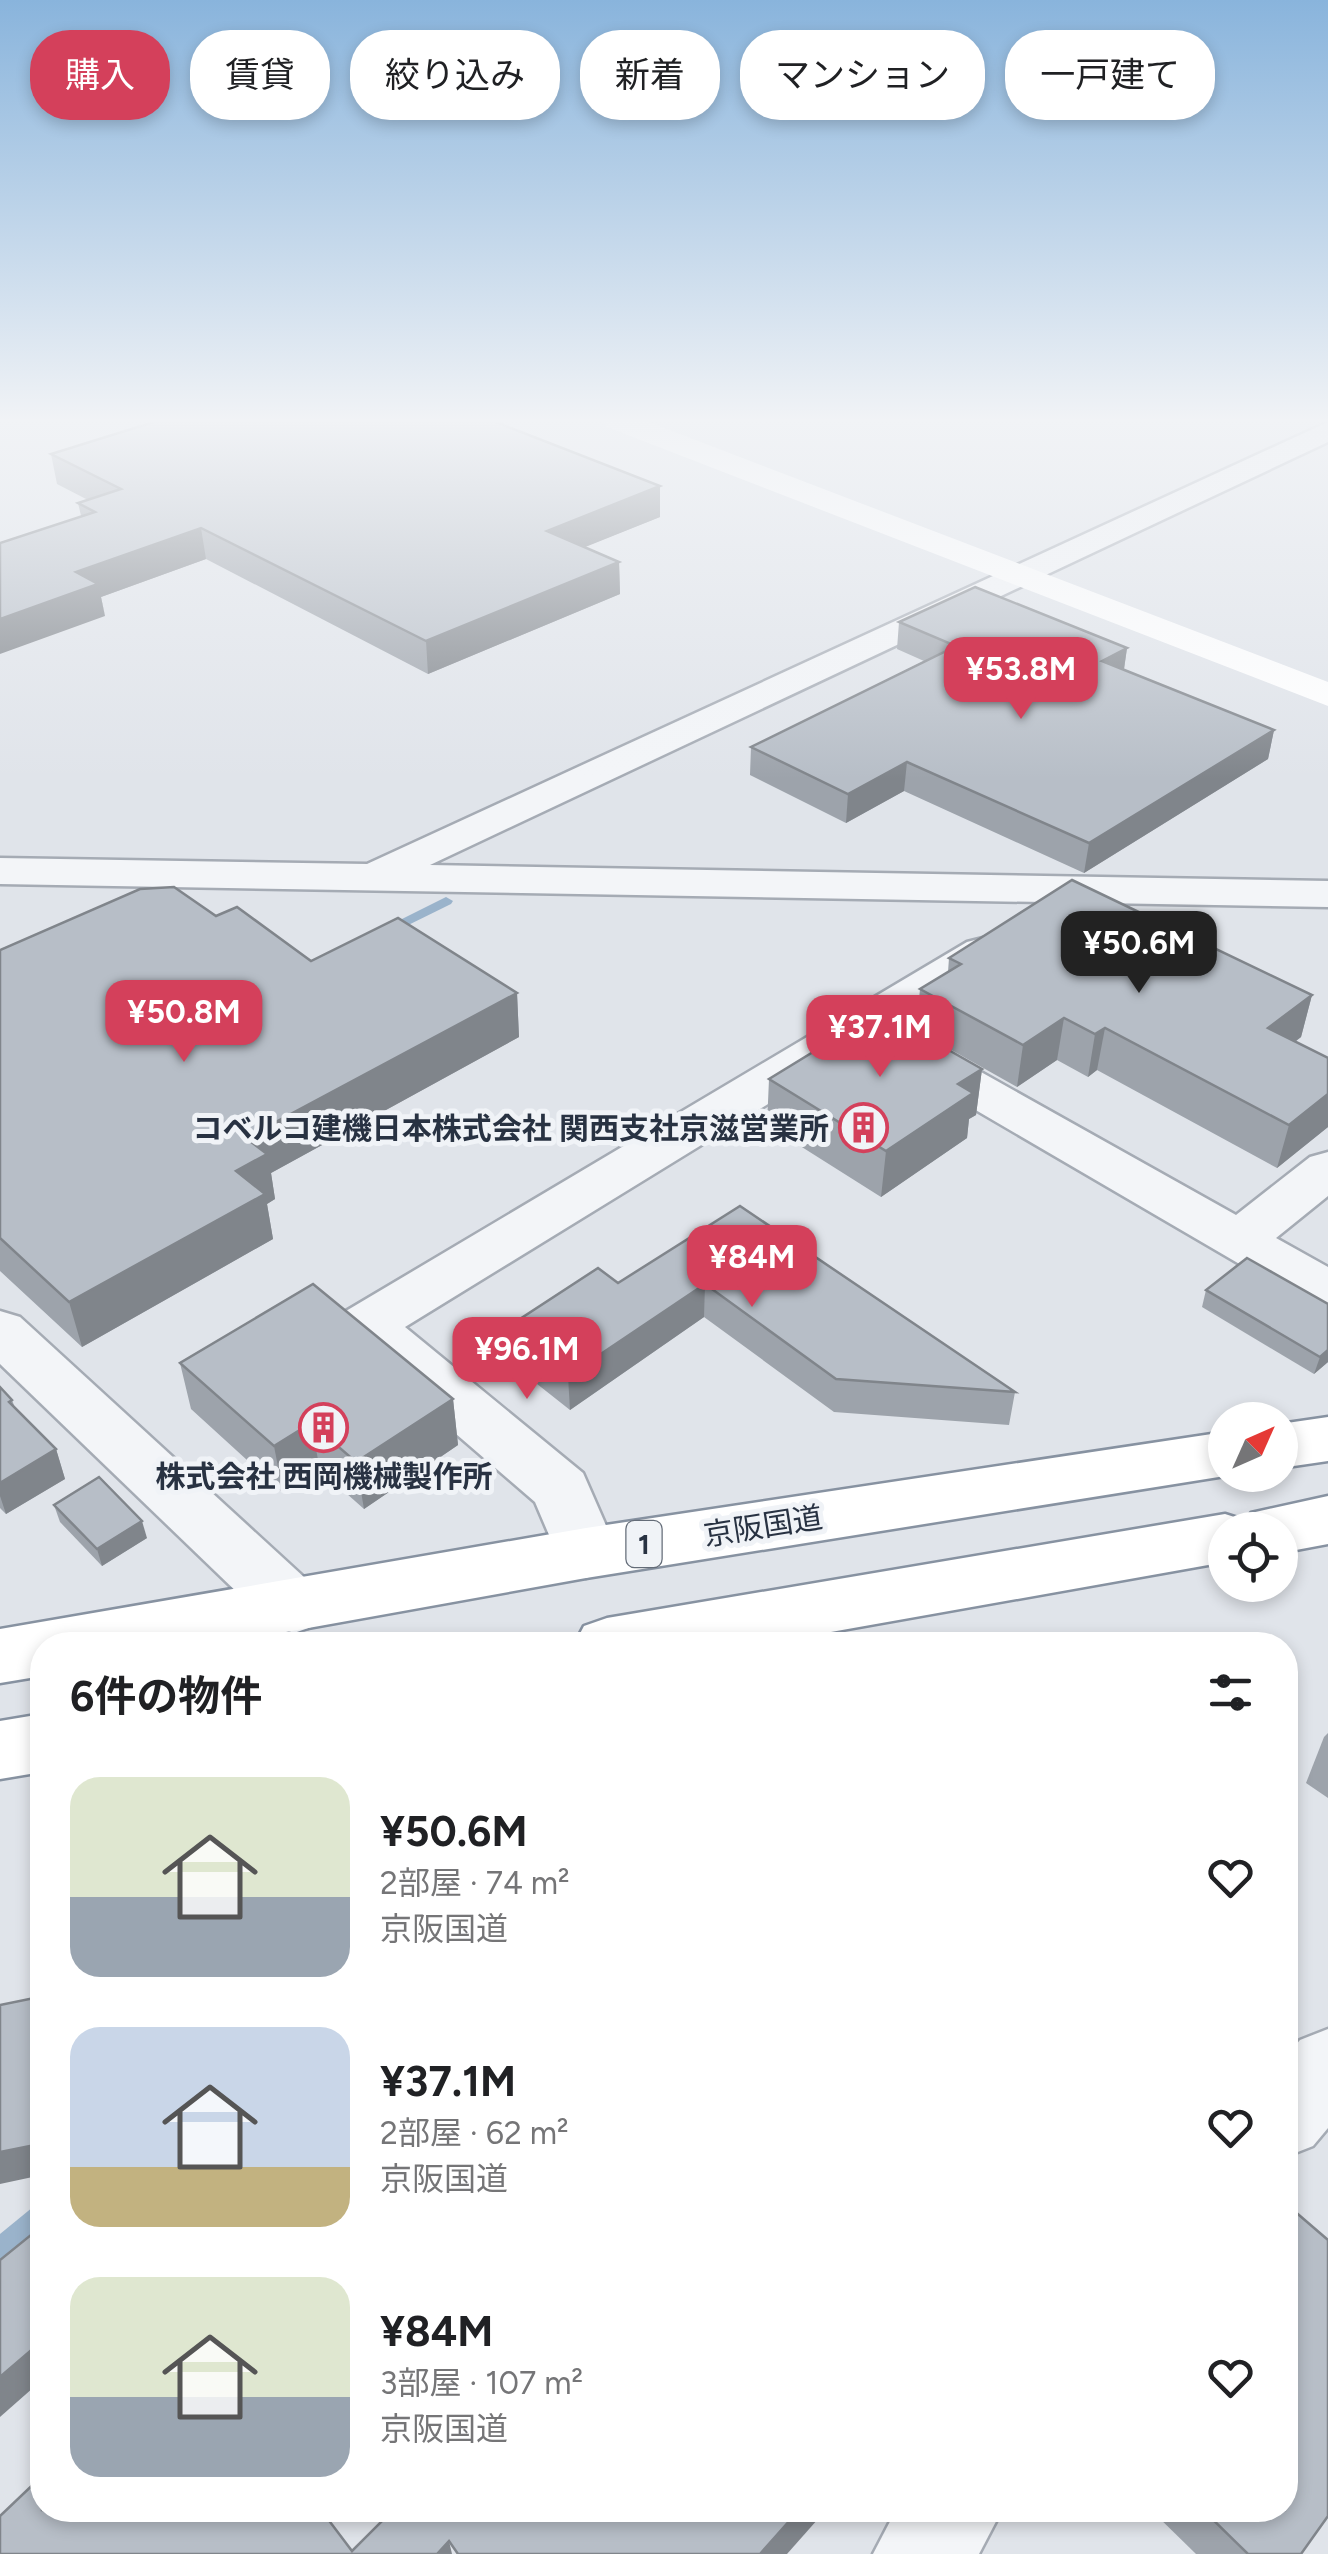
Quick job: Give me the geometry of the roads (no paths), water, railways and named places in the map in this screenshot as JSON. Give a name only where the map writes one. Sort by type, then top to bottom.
[{"type":"main road","points":[[926,540],[1328,695]]},
{"type":"main road","points":[[1298,1443],[1328,1438]]},
{"type":"main road","name":"京阪国道","points":[[143,1632],[586,1553],[1208,1457]]},
{"type":"main road","points":[[1298,1525],[1328,1520]]},
{"type":"main road","points":[[682,1632],[1208,1541]]},
{"type":"main road","points":[[0,1656],[30,1651]]},
{"type":"main road","points":[[0,1750],[30,1744]]},
{"type":"street","points":[[370,877],[1088,540]]},
{"type":"street","points":[[0,871],[1328,894]]},
{"type":"street","points":[[586,1553],[561,1490],[366,1325],[1024,927]]},
{"type":"street","points":[[862,1024],[1328,1291]]},
{"type":"street","points":[[1240,1239],[1328,1169]]},
{"type":"street","points":[[0,1331],[294,1607]]},
{"type":"street","points":[[1298,2103],[1328,2067]]},
{"type":"street","points":[[919,2554],[946,2522]]},
{"type":"waterway","points":[[385,931],[446,901]]},
{"type":"waterway","points":[[0,2251],[30,2226]]},
{"type":"place","name":"コベルコ建機日本株式会社 関西支社京滋営業所","points":[[864,1128]]},
{"type":"place","name":"株式会社 西岡機械製作所","points":[[324,1427]]}]
